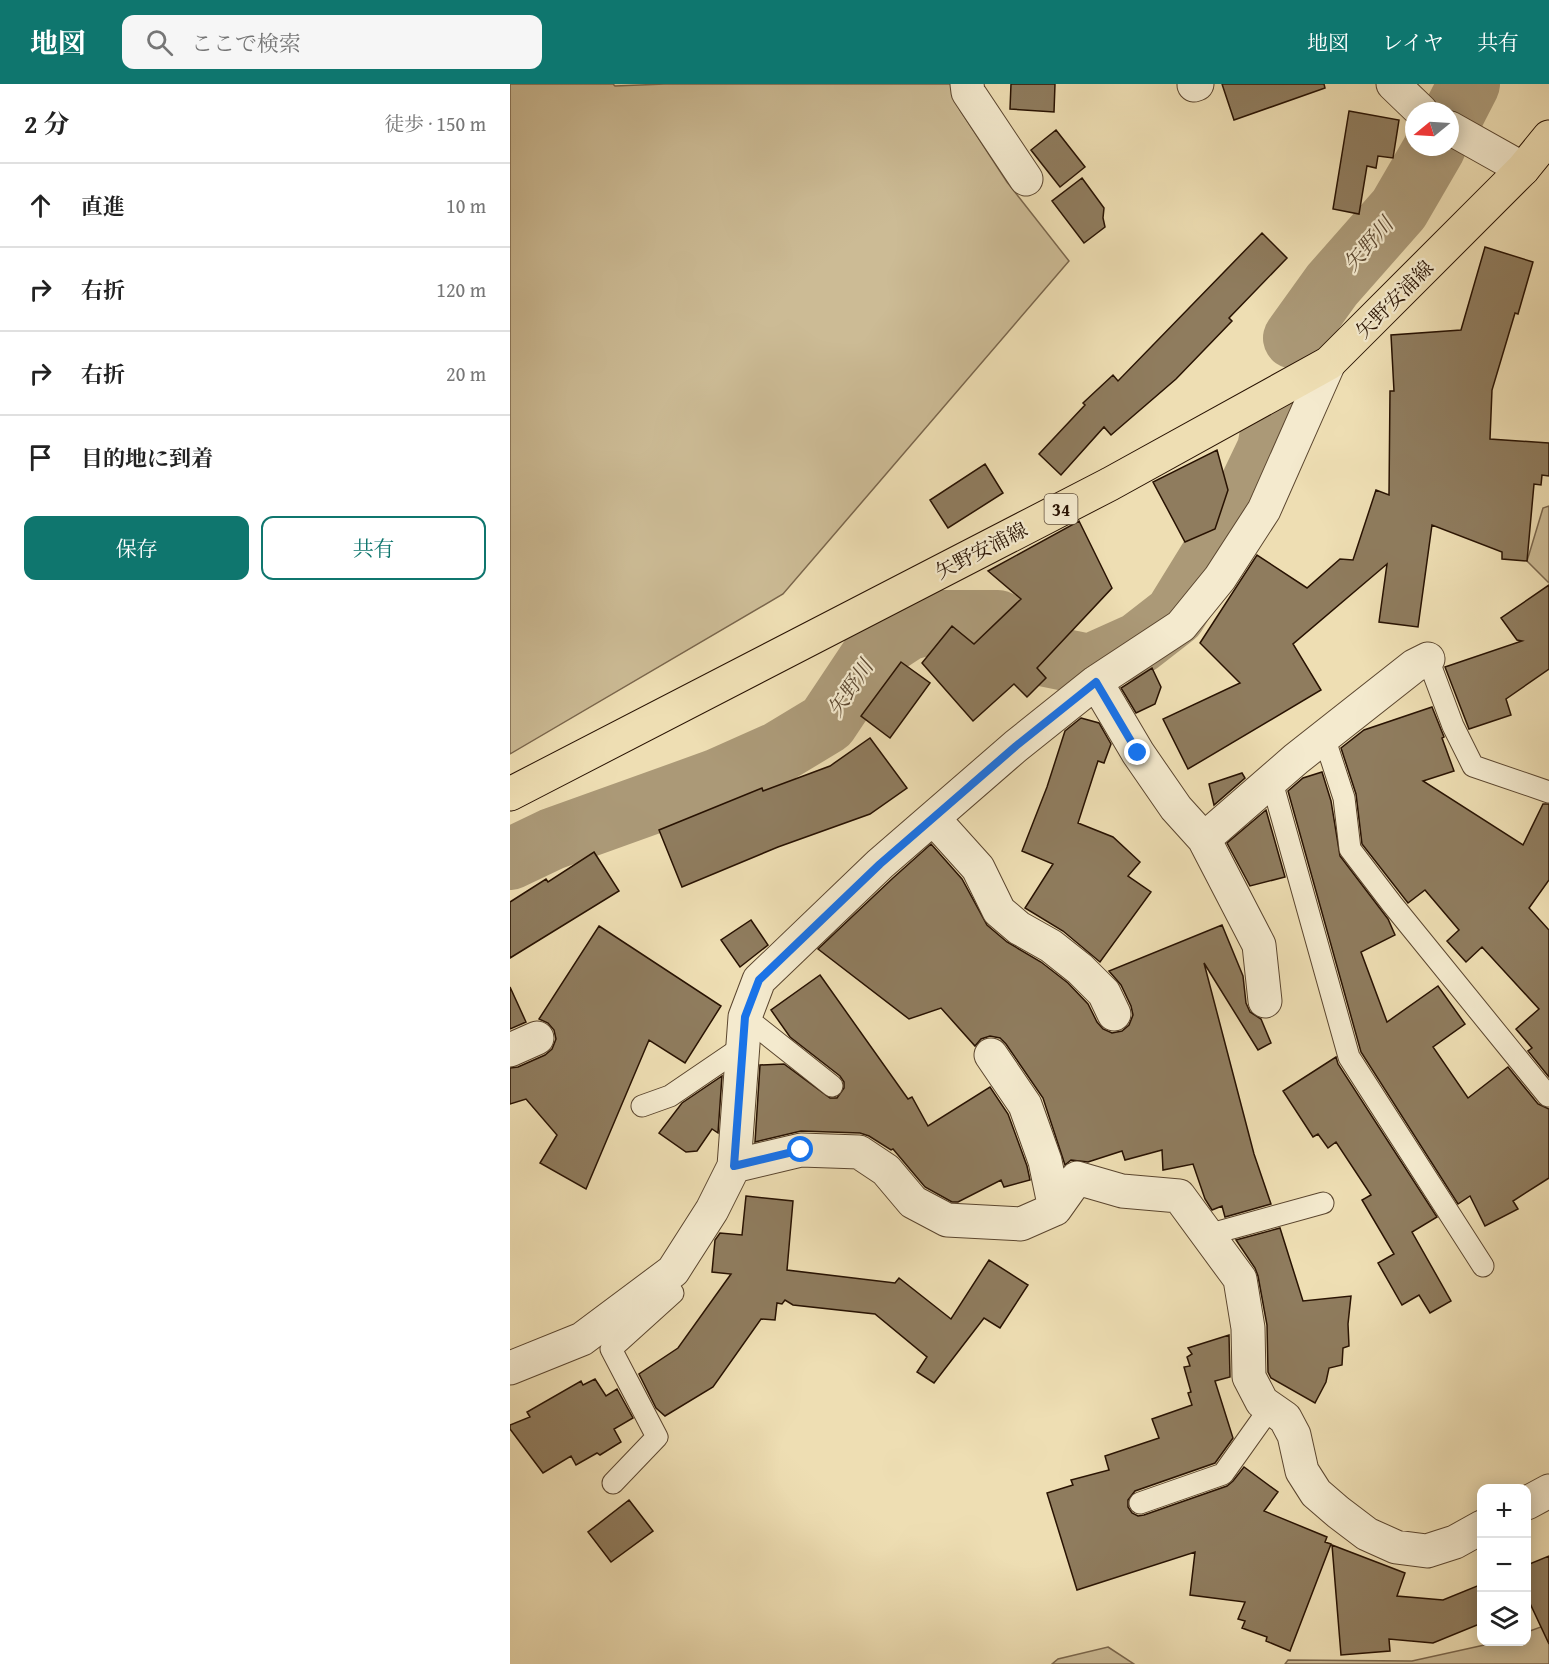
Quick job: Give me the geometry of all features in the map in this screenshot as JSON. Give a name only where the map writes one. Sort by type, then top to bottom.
[{"type":"main road","name":"矢野安浦線","points":[[510,794],[1099,489],[1329,363],[1523,169],[1549,137]]},
{"type":"street","points":[[967,84],[968,92],[1026,179]]},
{"type":"street","points":[[1393,84],[1412,102]]},
{"type":"street","points":[[1461,134],[1523,169]]},
{"type":"street","points":[[510,1368],[582,1339],[673,1271],[712,1210],[734,1166],[744,1032],[759,980],[880,864],[1016,746],[1096,682],[1181,626],[1220,578],[1264,510],[1329,363]]},
{"type":"street","points":[[1204,839],[1296,759],[1414,666],[1428,659]]},
{"type":"street","points":[[1096,682],[1138,753],[1176,808],[1204,839],[1259,945],[1265,1001]]},
{"type":"street","points":[[933,818],[978,868],[999,911],[1019,928],[1051,946],[1080,969],[1104,993],[1114,1014]]},
{"type":"street","points":[[991,1055],[1025,1105],[1045,1161],[1055,1209]]},
{"type":"street","points":[[734,1166],[801,1150],[859,1152],[886,1170],[913,1202],[947,1220],[1021,1224],[1055,1209],[1077,1178],[1122,1191],[1179,1196],[1240,1279],[1248,1328],[1249,1377],[1262,1402],[1286,1418],[1294,1435],[1302,1471],[1316,1493],[1367,1534],[1396,1547],[1427,1551],[1455,1542],[1477,1530]]},
{"type":"street","points":[[1531,1501],[1549,1491]]},
{"type":"lane","points":[[1428,659],[1453,726],[1473,766],[1549,792]]},
{"type":"lane","points":[[1324,737],[1344,798],[1350,849],[1548,1096]]},
{"type":"lane","points":[[1272,782],[1349,1057],[1483,1266]]},
{"type":"lane","points":[[642,1106],[670,1096],[744,1032],[832,1086]]},
{"type":"lane","points":[[1207,1235],[1323,1203]]},
{"type":"lane","points":[[613,1483],[657,1437],[611,1349],[673,1293],[661,1279]]},
{"type":"lane","points":[[1140,1503],[1223,1474],[1270,1408]]},
{"type":"shaded area","points":[[510,84],[613,84],[615,86],[954,84],[960,110],[1007,182],[1069,261],[783,594],[510,754]]},
{"type":"shaded area","points":[[1549,506],[1549,583],[1527,561],[1543,508]]},
{"type":"shaded area","points":[[1549,1624],[1549,1664],[1285,1664],[1288,1660],[1412,1661],[1480,1646],[1531,1646],[1531,1631]]},
{"type":"shaded area","points":[[1108,1647],[1134,1664],[1052,1664],[1058,1659]]},
{"type":"building","points":[[1011,84],[1055,84],[1054,112],[1010,109]]},
{"type":"building","points":[[1222,84],[1324,84],[1325,88],[1234,120]]},
{"type":"building","points":[[1349,111],[1399,120],[1393,158],[1378,156],[1376,168],[1367,166],[1359,214],[1333,209]]},
{"type":"building","points":[[1056,130],[1085,167],[1060,187],[1031,150]]},
{"type":"building","points":[[1082,178],[1104,208],[1105,227],[1084,243],[1052,201]]},
{"type":"building","points":[[1262,233],[1287,258],[1229,318],[1232,321],[1176,379],[1111,435],[1104,427],[1061,475],[1039,454],[1085,405],[1083,403],[1113,375],[1118,381]]},
{"type":"building","points":[[1485,247],[1533,262],[1492,390],[1490,439],[1549,443],[1549,476],[1542,475],[1541,485],[1534,484],[1527,561],[1502,559],[1502,552],[1432,525],[1418,627],[1379,622],[1387,564],[1293,644],[1321,690],[1188,769],[1163,719],[1240,683],[1200,643],[1257,555],[1307,588],[1340,559],[1353,560],[1376,490],[1389,495],[1390,391],[1394,391],[1391,335],[1461,330]]},
{"type":"building","points":[[1217,450],[1228,490],[1215,529],[1185,542],[1153,482]]},
{"type":"building","points":[[985,464],[1003,493],[948,528],[930,500]]},
{"type":"building","points":[[1079,521],[1112,588],[1037,668],[1046,678],[1027,697],[1014,684],[973,721],[922,663],[952,626],[974,644],[1021,599],[988,571]]},
{"type":"building","points":[[1549,585],[1549,669],[1506,699],[1511,715],[1469,729],[1445,667],[1522,641],[1517,640],[1501,618]]},
{"type":"building","points":[[901,662],[930,683],[890,738],[861,716]]},
{"type":"building","points":[[1152,668],[1161,687],[1155,704],[1136,713],[1121,688]]},
{"type":"building","points":[[1432,707],[1454,771],[1423,781],[1523,845],[1543,804],[1549,804],[1549,880],[1529,908],[1549,930],[1549,1077],[1528,1051],[1532,1048],[1516,1029],[1539,1009],[1482,947],[1466,962],[1447,941],[1459,930],[1425,890],[1408,903],[1362,844],[1356,794],[1341,748],[1364,730]]},
{"type":"building","points":[[1081,718],[1099,723],[1111,744],[1104,763],[1098,761],[1078,823],[1113,837],[1140,862],[1128,876],[1151,892],[1100,962],[1063,931],[1025,908],[1053,864],[1022,851],[1047,787],[1065,731]]},
{"type":"building","points":[[870,738],[907,788],[870,814],[778,847],[682,887],[659,830],[762,788],[763,791],[830,766]]},
{"type":"building","points":[[1322,772],[1331,801],[1340,856],[1388,919],[1395,935],[1361,952],[1387,1022],[1438,986],[1465,1024],[1433,1047],[1468,1098],[1508,1067],[1538,1104],[1549,1109],[1549,1178],[1513,1201],[1518,1209],[1485,1226],[1470,1196],[1458,1204],[1361,1052],[1288,791],[1303,778]]},
{"type":"building","points":[[1242,773],[1245,778],[1214,805],[1209,784]]},
{"type":"building","points":[[1266,810],[1285,877],[1250,886],[1227,843]]},
{"type":"building","points":[[931,844],[962,879],[987,925],[1007,942],[1041,962],[1068,983],[1088,1004],[1103,1029],[1112,1033],[1122,1031],[1129,1025],[1133,1015],[1121,985],[1109,971],[1222,925],[1243,976],[1246,1003],[1250,1012],[1261,1019],[1271,1043],[1258,1050],[1204,963],[1254,1154],[1271,1204],[1225,1217],[1222,1206],[1212,1210],[1205,1199],[1193,1164],[1163,1170],[1162,1150],[1125,1160],[1122,1151],[1088,1162],[1071,1160],[1065,1165],[1043,1098],[1000,1038],[990,1036],[981,1039],[975,1046],[941,1008],[909,1019],[818,949]]},
{"type":"building","points":[[594,852],[619,891],[510,958],[510,902],[546,879],[548,882]]},
{"type":"building","points":[[751,920],[768,945],[740,967],[721,940]]},
{"type":"building","points":[[599,926],[721,1006],[685,1063],[649,1040],[586,1189],[540,1163],[557,1135],[526,1099],[510,1104],[510,1068],[518,1067],[545,1055],[552,1049],[556,1039],[554,1030],[548,1023],[539,1019]]},
{"type":"building","points":[[820,975],[908,1099],[912,1097],[928,1126],[990,1087],[1008,1114],[1030,1180],[1004,1187],[1001,1180],[958,1202],[952,1202],[925,1187],[893,1149],[860,1133],[801,1131],[755,1142],[760,1065],[784,1064],[830,1098],[837,1098],[844,1088],[844,1082],[840,1076],[790,1037],[771,1010]]},
{"type":"building","points":[[510,987],[526,1022],[510,1029]]},
{"type":"building","points":[[1336,1057],[1338,1064],[1437,1217],[1412,1232],[1451,1301],[1430,1313],[1419,1295],[1402,1305],[1378,1263],[1394,1254],[1362,1200],[1371,1195],[1336,1142],[1328,1148],[1318,1134],[1313,1137],[1283,1091]]},
{"type":"building","points":[[722,1076],[718,1133],[712,1129],[697,1151],[686,1152],[659,1133],[682,1103]]},
{"type":"building","points":[[746,1196],[793,1201],[787,1270],[895,1283],[899,1278],[951,1319],[989,1260],[1028,1285],[1000,1328],[984,1318],[934,1383],[917,1372],[927,1357],[875,1314],[793,1305],[785,1300],[782,1304],[777,1303],[775,1320],[761,1319],[713,1387],[665,1416],[656,1408],[639,1374],[678,1348],[731,1274],[712,1272],[715,1240],[720,1233],[742,1235]]},
{"type":"building","points":[[1280,1228],[1303,1301],[1351,1296],[1348,1324],[1349,1346],[1343,1348],[1342,1365],[1329,1368],[1326,1382],[1315,1403],[1271,1378],[1268,1372],[1267,1325],[1258,1276],[1236,1240]]},
{"type":"building","points":[[1229,1335],[1230,1377],[1215,1381],[1233,1438],[1215,1463],[1135,1491],[1128,1500],[1128,1507],[1138,1516],[1144,1515],[1227,1486],[1244,1467],[1278,1492],[1264,1511],[1327,1537],[1325,1542],[1331,1544],[1290,1651],[1266,1641],[1267,1637],[1242,1628],[1245,1621],[1238,1619],[1245,1602],[1190,1595],[1195,1552],[1077,1590],[1047,1493],[1073,1485],[1071,1480],[1109,1470],[1105,1456],[1159,1438],[1152,1419],[1192,1405],[1184,1367],[1190,1366],[1187,1357],[1192,1354],[1188,1348]]},
{"type":"building","points":[[595,1379],[606,1396],[617,1389],[633,1418],[614,1429],[621,1442],[600,1455],[597,1453],[576,1465],[571,1456],[543,1473],[510,1429],[510,1425],[530,1417],[527,1412],[581,1381],[583,1385]]},
{"type":"building","points":[[629,1500],[653,1531],[611,1562],[588,1532]]},
{"type":"building","points":[[1332,1545],[1405,1573],[1397,1596],[1443,1600],[1477,1586],[1477,1625],[1433,1643],[1389,1639],[1390,1651],[1341,1655]]},
{"type":"building","points":[[1549,1556],[1549,1644],[1531,1606],[1531,1563]]},
{"type":"waterway","name":"矢野川","points":[[1459,103],[1469,84]]},
{"type":"waterway","name":"矢野川","points":[[1294,338],[1332,285],[1399,209],[1430,156]]},
{"type":"waterway","name":"矢野川","points":[[510,859],[552,839],[716,780],[779,752],[827,723],[875,651],[907,630],[939,621],[998,621],[1041,655],[1090,665],[1139,643],[1175,615],[1236,516],[1268,449],[1274,416]]},
{"type":"route","points":[[801,1150],[734,1166],[745,1017],[759,980],[880,864],[1016,746],[1096,682],[1138,753]]}]
